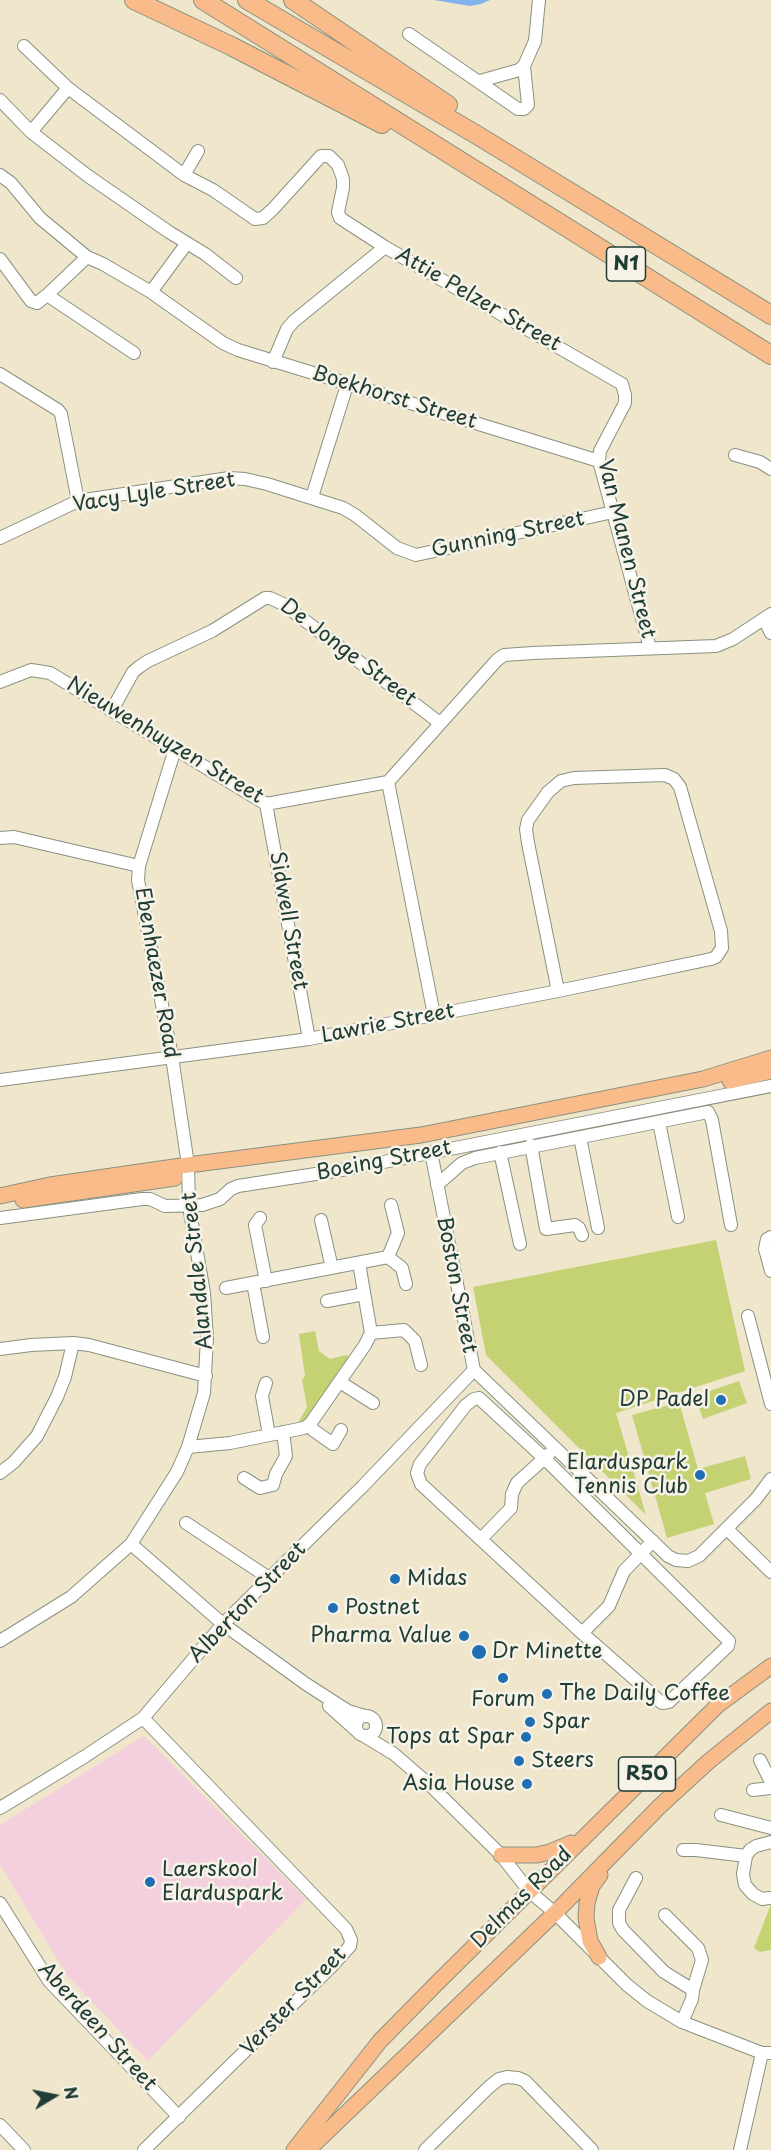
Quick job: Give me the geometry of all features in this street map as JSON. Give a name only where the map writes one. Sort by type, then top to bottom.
[{"type":"highway","points":[[135,0],[482,173]]},
{"type":"highway","points":[[152,0],[231,46]]},
{"type":"highway","name":"N1","points":[[203,0],[771,356]]},
{"type":"highway","name":"N1","points":[[247,0],[477,135],[771,315]]},
{"type":"highway","points":[[293,0],[663,250]]},
{"type":"main road","name":"Boeing Street","points":[[0,1204],[188,1170],[421,1135],[703,1079],[771,1058]]},
{"type":"main road","name":"Boeing Street","points":[[0,1196],[50,1185],[364,1152],[771,1071]]},
{"type":"main road","name":"Delmas Road","points":[[294,2150],[380,2041],[593,1826],[718,1705],[771,1666]]},
{"type":"main road","name":"Delmas Road","points":[[308,2150],[555,1913],[614,1851],[708,1762],[771,1711]]},
{"type":"main road","points":[[501,1855],[528,1856],[550,1852],[572,1843],[593,1826]]},
{"type":"main road","points":[[599,1957],[588,1933],[586,1903],[592,1886],[614,1851]]},
{"type":"street","points":[[480,81],[519,70],[524,66],[535,41],[539,0]]},
{"type":"street","points":[[409,34],[518,109],[525,109],[528,105],[524,66]]},
{"type":"street","points":[[24,46],[68,88],[184,174],[198,151]]},
{"type":"street","points":[[31,132],[68,88]]},
{"type":"street","points":[[0,100],[31,132],[87,176],[205,254],[236,278]]},
{"type":"street","name":"Attie Pelzer Street","points":[[184,174],[213,190],[255,219],[259,219],[273,209],[321,156],[329,156],[338,165],[343,179],[344,188],[338,212],[340,218],[385,247],[622,384]]},
{"type":"street","name":"Boekhorst Street","points":[[0,175],[11,183],[40,218],[87,256],[150,292],[238,350],[599,461]]},
{"type":"street","points":[[150,292],[187,243]]},
{"type":"street","points":[[273,362],[292,322],[385,247]]},
{"type":"street","points":[[0,260],[31,302],[37,303],[87,256]]},
{"type":"street","points":[[48,295],[134,353]]},
{"type":"street","points":[[0,374],[61,414],[78,501]]},
{"type":"street","name":"Van Manen Street","points":[[622,384],[625,403],[600,451],[599,461],[650,648]]},
{"type":"street","points":[[312,497],[346,385]]},
{"type":"street","points":[[735,454],[760,462],[771,469]]},
{"type":"street","name":"Vacy Lyle Street","points":[[0,538],[78,501],[229,478],[245,479],[312,497]]},
{"type":"street","name":"Gunning Street","points":[[312,497],[343,508],[397,548],[416,555],[613,512]]},
{"type":"street","name":"De Jonge Street","points":[[112,710],[133,672],[139,667],[212,631],[265,598],[270,598],[283,604],[440,723]]},
{"type":"street","points":[[434,1014],[388,782],[440,723],[504,655],[716,646],[733,639],[768,616],[771,633]]},
{"type":"street","name":"Nieuwenhuyzen Street","points":[[0,682],[31,670],[50,673],[266,804],[388,782]]},
{"type":"street","name":"Ebenhaezer Road","points":[[175,749],[139,866],[139,887],[172,1057],[188,1170]]},
{"type":"street","name":"Lawrie Street","points":[[0,1080],[309,1039],[558,991],[716,957],[722,948],[722,941],[714,903],[680,787],[674,779],[665,775],[574,778],[561,781],[548,792],[532,812],[526,829],[558,991]]},
{"type":"street","name":"Sidwell Street","points":[[266,804],[309,1039]]},
{"type":"street","points":[[0,838],[14,837],[139,866]]},
{"type":"street","name":"Boeing Street","points":[[0,1218],[142,1199],[150,1199],[165,1206],[202,1205],[216,1201],[238,1186],[348,1169],[771,1086]]},
{"type":"street","points":[[436,1185],[466,1161],[531,1145],[704,1112],[711,1115],[731,1226]]},
{"type":"street","points":[[659,1122],[678,1217]]},
{"type":"street","points":[[580,1137],[598,1228]]},
{"type":"street","points":[[531,1145],[546,1229],[575,1225],[581,1230],[582,1235]]},
{"type":"street","name":"Boston Street","points":[[431,1152],[474,1370],[668,1556],[681,1562],[688,1562],[699,1556],[756,1499],[771,1479]]},
{"type":"street","points":[[500,1152],[520,1244]]},
{"type":"street","name":"Alandale Street","points":[[0,1641],[70,1597],[131,1544],[164,1495],[188,1447],[201,1407],[206,1376],[207,1338],[204,1293],[189,1206],[188,1170]]},
{"type":"street","points":[[388,1257],[398,1233],[391,1205]]},
{"type":"street","points":[[260,1218],[255,1225],[266,1281]]},
{"type":"street","points":[[321,1220],[332,1268]]},
{"type":"street","points":[[771,1237],[767,1239],[765,1249],[771,1271]]},
{"type":"street","points":[[226,1288],[388,1257],[402,1268],[406,1284]]},
{"type":"street","points":[[188,1447],[230,1443],[304,1428],[310,1424],[371,1333],[358,1263]]},
{"type":"street","points":[[253,1283],[263,1336]]},
{"type":"street","points":[[327,1301],[364,1294]]},
{"type":"street","points":[[748,1316],[771,1404]]},
{"type":"street","points":[[371,1333],[404,1330],[417,1347],[421,1365]]},
{"type":"street","points":[[0,1473],[14,1462],[37,1436],[65,1377],[73,1343]]},
{"type":"street","points":[[0,1349],[31,1344],[89,1345],[206,1376]]},
{"type":"street","name":"Alberton Street","points":[[0,1808],[143,1718],[223,1624],[363,1486],[474,1370]]},
{"type":"street","points":[[340,1382],[373,1403]]},
{"type":"street","points":[[266,1383],[262,1396],[269,1435]]},
{"type":"street","points":[[479,1398],[544,1458],[729,1641],[729,1645],[669,1702],[664,1704],[582,1633],[426,1489],[418,1479],[417,1473],[420,1464],[452,1423],[471,1401],[479,1398]]},
{"type":"street","points":[[310,1424],[314,1430],[333,1444],[341,1430]]},
{"type":"street","points":[[244,1478],[260,1488],[273,1485],[286,1456],[283,1432]]},
{"type":"street","points":[[481,1539],[511,1509],[512,1494],[517,1484],[554,1445]]},
{"type":"street","points":[[186,1523],[269,1578]]},
{"type":"street","points":[[727,1529],[771,1572]]},
{"type":"street","points":[[582,1633],[609,1606],[624,1571],[653,1541]]},
{"type":"street","points":[[131,1544],[223,1624],[306,1684],[431,1786],[501,1855],[529,1891],[646,2001],[682,2022],[766,2053],[735,2150]]},
{"type":"street","points":[[306,1684],[348,1711],[374,1720],[367,1733]]},
{"type":"street","name":"Verster Street","points":[[143,1718],[346,1929],[351,1940],[350,1947],[331,1967],[144,2150]]},
{"type":"street","points":[[760,1760],[771,1782]]},
{"type":"street","points":[[753,1790],[771,1788]]},
{"type":"street","points":[[721,1815],[771,1828]]},
{"type":"street","points":[[769,1898],[756,1896],[745,1885],[744,1875],[746,1856],[753,1847],[771,1842]]},
{"type":"street","points":[[682,1850],[746,1856]]},
{"type":"street","points":[[636,1878],[619,1910],[619,1923],[664,1972],[693,1990]]},
{"type":"street","name":"Aberdeen Street","points":[[0,1903],[49,1980],[179,2117]]},
{"type":"street","points":[[665,1915],[698,1948],[701,1955],[702,1965],[692,1999],[682,2022]]},
{"type":"street","points":[[425,2150],[489,2087],[499,2079],[507,2077],[525,2081],[592,2150]]},
{"type":"street","points":[[740,2150],[746,2117]]},
{"type":"street","points":[[0,2126],[24,2150]]},
{"type":"shaded area","name":"Laerskool Elarduspark","points":[[144,1736],[306,1899],[148,2061],[67,1975],[0,1865],[0,1825]]},
{"type":"green space","points":[[716,1240],[745,1371],[616,1413],[646,1515],[486,1355],[473,1287]]},
{"type":"green space","points":[[315,1331],[319,1351],[330,1359],[346,1355],[350,1358],[306,1421],[298,1423],[307,1407],[302,1380],[305,1376],[299,1334]]},
{"type":"green space","name":"DP Padel","points":[[739,1381],[747,1403],[703,1419],[695,1396]]},
{"type":"green space","name":"Elarduspark Tennis Club","points":[[679,1402],[698,1469],[745,1456],[751,1479],[705,1493],[714,1524],[667,1538],[632,1415]]},
{"type":"green space","points":[[771,1904],[771,1950],[760,1952],[754,1948]]},
{"type":"water","points":[[434,0],[490,0],[470,6]]},
{"type":"place","name":"DP Padel","points":[[721,1400]]},
{"type":"place","name":"Elarduspark Tennis Club","points":[[700,1475]]},
{"type":"place","name":"Midas","points":[[395,1579]]},
{"type":"place","name":"Postnet","points":[[333,1608]]},
{"type":"place","name":"Pharma Value","points":[[464,1636]]},
{"type":"place","name":"Dr Minette","points":[[479,1652]]},
{"type":"place","name":"Forum","points":[[503,1678]]},
{"type":"place","name":"The Daily Coffee","points":[[547,1694]]},
{"type":"place","name":"Spar","points":[[530,1722]]},
{"type":"place","name":"Tops at Spar","points":[[526,1737]]},
{"type":"place","name":"Steers","points":[[519,1761]]},
{"type":"place","name":"Asia House","points":[[527,1784]]},
{"type":"place","name":"Laerskool Elarduspark","points":[[150,1882]]}]
